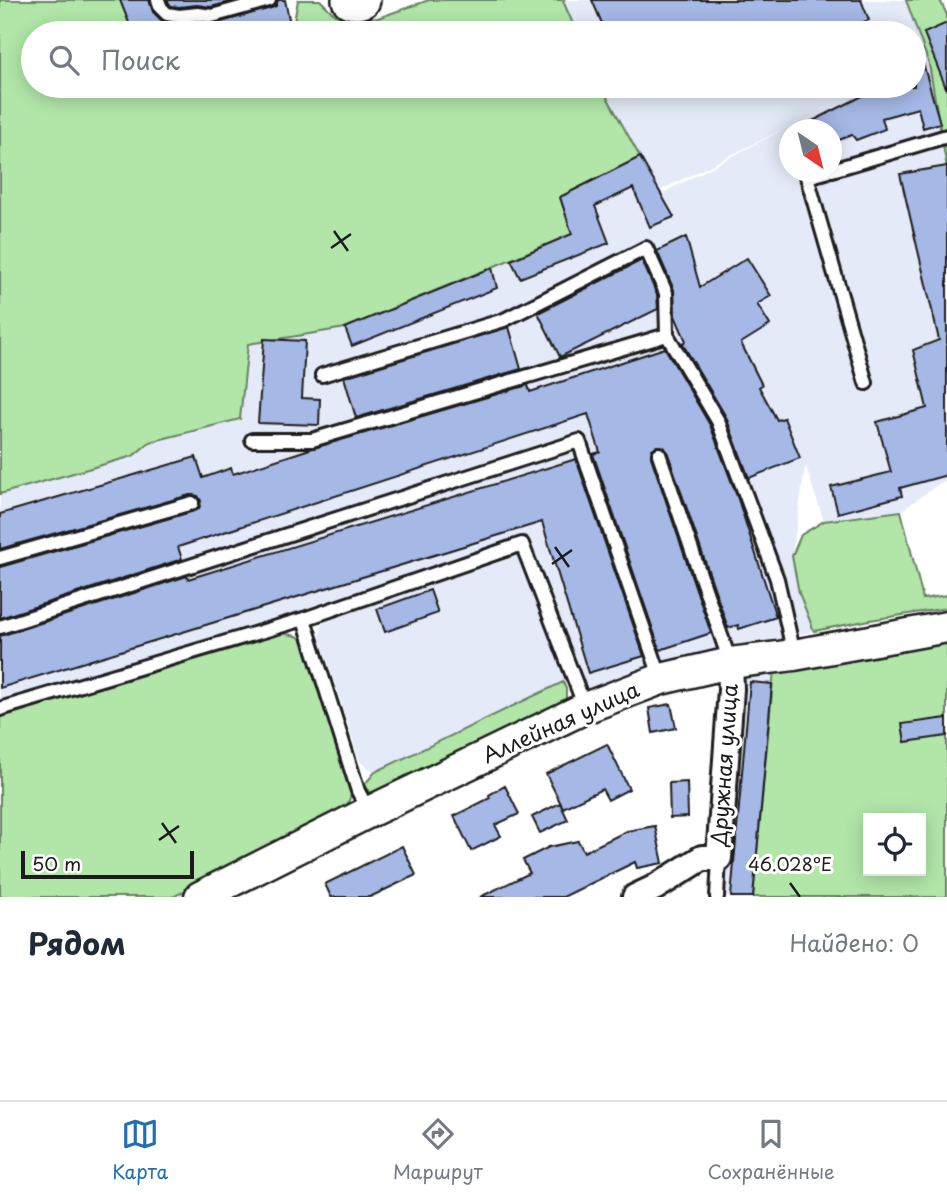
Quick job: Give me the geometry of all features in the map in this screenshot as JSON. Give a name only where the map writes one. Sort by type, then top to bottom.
[{"type":"main road","points":[[350,0],[362,0]]},
{"type":"street","name":"Аллейная улица","points":[[200,897],[585,708],[662,679],[730,663],[794,655],[947,627]]},
{"type":"street","name":"Дружная улица","points":[[635,897],[702,858],[719,858],[731,689],[730,663]]},
{"type":"lane","points":[[158,0],[167,14],[179,16],[212,16],[250,3],[269,0]]},
{"type":"lane","points":[[842,167],[947,136]]},
{"type":"lane","points":[[808,182],[866,383]]},
{"type":"lane","points":[[322,375],[504,320],[646,248],[666,293],[667,335],[718,421],[777,579],[794,655]]},
{"type":"lane","points":[[252,440],[312,440],[667,335]]},
{"type":"lane","points":[[0,627],[579,441],[662,679]]},
{"type":"lane","points":[[659,454],[730,663]]},
{"type":"lane","points":[[0,558],[192,503]]},
{"type":"lane","points":[[0,709],[304,619],[522,544],[585,708]]},
{"type":"lane","points":[[304,619],[358,791],[369,812]]},
{"type":"lane","points":[[717,897],[719,858]]},
{"type":"shaded area","points":[[905,0],[913,21],[571,21],[562,1]]},
{"type":"shaded area","points":[[926,56],[947,168],[947,482],[940,483],[901,511],[824,521],[805,468],[792,556],[799,593],[814,631],[759,644],[591,693],[563,682],[375,772],[360,762],[320,637],[322,624],[326,619],[0,715],[0,494],[133,456],[248,344],[345,328],[560,197],[609,102],[607,98],[926,98]]},
{"type":"shaded area","points":[[774,670],[753,897],[723,897],[743,686],[749,674]]},
{"type":"green space","points":[[0,0],[120,0],[128,21],[21,21],[21,98],[608,98],[640,157],[560,197],[572,234],[345,328],[248,344],[240,419],[150,442],[133,456],[0,494]]},
{"type":"green space","points":[[298,0],[320,0],[335,15],[353,20],[378,18],[429,0],[564,0],[572,21],[294,21]]},
{"type":"green space","points":[[906,0],[940,0],[947,15],[947,168],[926,56],[926,21],[914,21]]},
{"type":"green space","points":[[901,511],[923,599],[947,595],[947,608],[814,631],[799,593],[792,556],[801,535],[824,521]]},
{"type":"green space","points":[[281,633],[297,636],[308,644],[352,792],[346,809],[173,897],[0,897],[0,715]]},
{"type":"green space","points":[[947,639],[947,897],[753,897],[774,670]]},
{"type":"green space","points":[[563,682],[566,700],[383,794],[369,792],[365,784],[375,772]]},
{"type":"building","points":[[120,0],[149,0],[153,12],[163,21],[128,21]]},
{"type":"building","points":[[167,0],[237,0],[211,7],[179,7],[171,6]]},
{"type":"building","points":[[278,0],[285,0],[289,21],[225,21],[271,8],[276,6]]},
{"type":"building","points":[[592,0],[861,0],[869,20],[866,21],[601,21]]},
{"type":"building","points":[[947,23],[947,88],[926,38],[926,32]]},
{"type":"building","points":[[926,74],[940,123],[923,128],[918,108],[882,118],[885,129],[856,140],[852,135],[842,139],[842,119],[817,119],[858,98],[926,98]]},
{"type":"building","points":[[640,157],[674,217],[650,227],[633,188],[595,206],[609,243],[520,278],[511,260],[572,234],[560,197]]},
{"type":"building","points":[[947,166],[947,475],[900,488],[902,496],[838,513],[831,487],[891,472],[877,422],[927,408],[913,350],[939,340],[900,174]]},
{"type":"building","points":[[686,237],[700,287],[747,258],[771,296],[757,304],[770,325],[741,343],[762,385],[759,387],[777,420],[784,418],[800,458],[749,478],[726,417],[682,343],[686,341],[675,316],[674,290],[657,251]]},
{"type":"building","points":[[642,260],[657,295],[658,309],[560,357],[538,313]]},
{"type":"building","points":[[492,268],[497,288],[352,346],[345,328]]},
{"type":"building","points":[[509,327],[521,369],[356,418],[344,377]]},
{"type":"building","points":[[264,339],[305,341],[302,398],[320,399],[319,425],[258,423]]},
{"type":"building","points":[[665,348],[710,425],[738,499],[776,617],[739,629],[738,625],[728,628],[667,451],[664,447],[657,446],[652,449],[651,457],[711,633],[660,650],[593,454],[600,452],[588,414],[178,547],[182,559],[0,618],[0,567],[194,511],[199,509],[201,501],[198,496],[190,495],[0,549],[0,514],[196,457],[203,478],[231,468],[233,474],[528,385],[530,392]]},
{"type":"building","points":[[576,459],[644,656],[588,673],[542,522],[0,688],[0,636],[187,576],[188,579]]},
{"type":"building","points":[[430,590],[438,613],[385,632],[377,609]]},
{"type":"building","points":[[750,682],[772,684],[753,897],[731,897]]},
{"type":"building","points":[[671,704],[676,728],[653,733],[649,708]]},
{"type":"building","points":[[947,718],[947,736],[905,742],[902,724]]},
{"type":"building","points":[[607,744],[629,789],[608,800],[602,789],[563,808],[546,774]]},
{"type":"building","points":[[687,782],[688,817],[670,818],[669,783]]},
{"type":"building","points":[[505,786],[519,814],[495,825],[501,836],[471,851],[454,816],[490,798],[489,795]]},
{"type":"building","points":[[560,803],[568,820],[540,833],[532,817]]},
{"type":"building","points":[[655,826],[663,863],[637,868],[635,862],[563,897],[480,897],[530,873],[523,860],[549,847],[578,841],[584,852],[627,831]]},
{"type":"building","points":[[402,846],[416,875],[370,897],[331,897],[325,884]]}]
